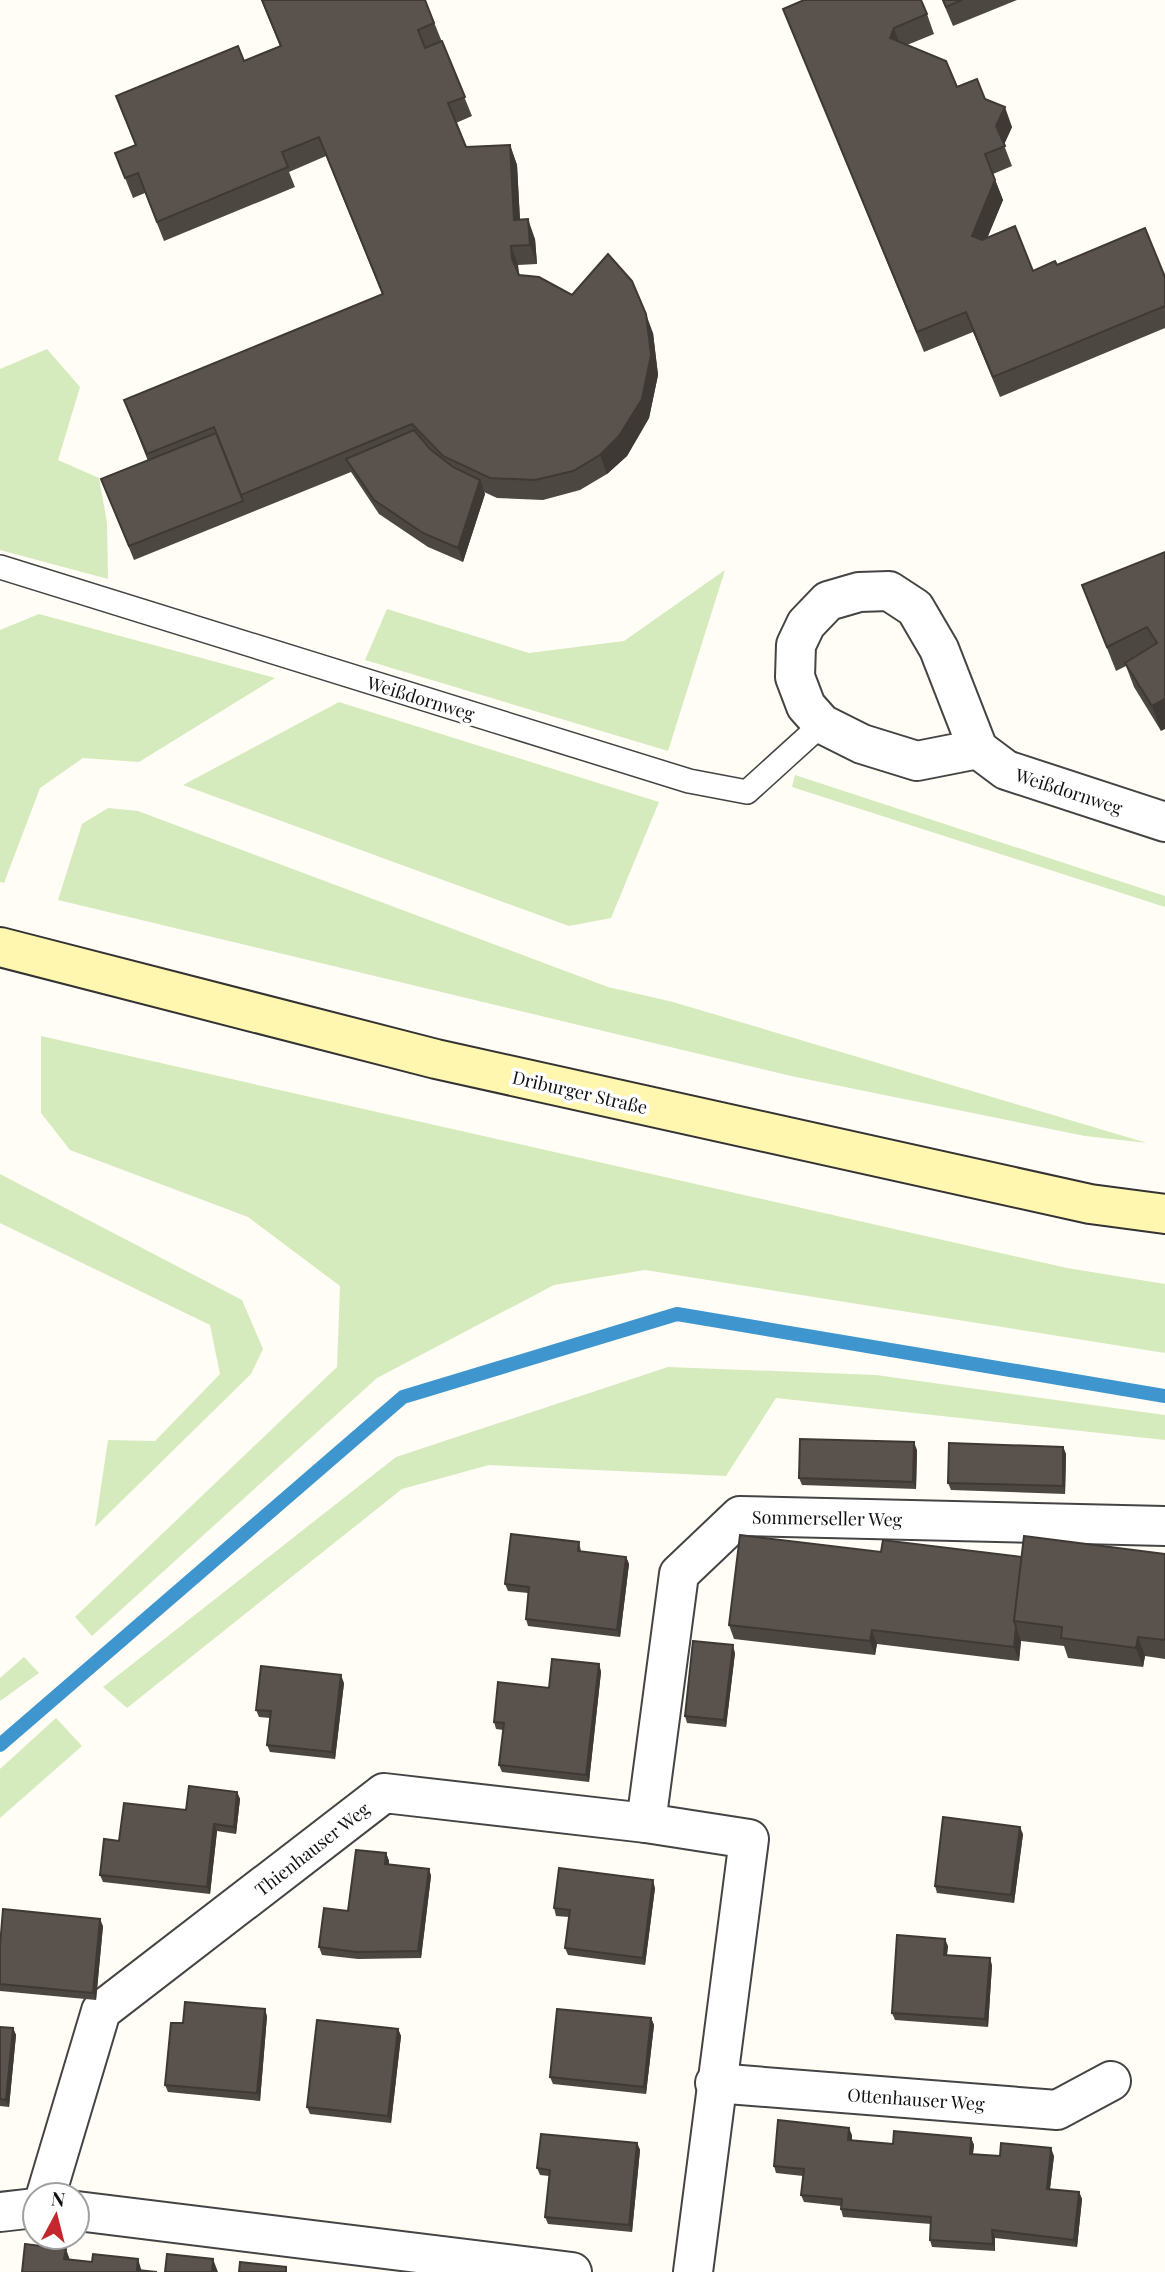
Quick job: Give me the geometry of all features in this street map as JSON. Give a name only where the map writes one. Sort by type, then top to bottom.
[{"type":"main road","name":"Driburger Straße","points":[[0,947],[436,1059],[630,1104],[1090,1204],[1165,1214]]},
{"type":"street","points":[[890,591],[915,608],[939,649],[978,749],[917,761],[862,744],[822,724],[806,706],[795,677],[796,645],[806,624],[828,601],[859,592],[890,591]]},
{"type":"street","name":"Weißdornweg","points":[[978,749],[1006,770],[1165,822]]},
{"type":"street","name":"Sommerseller Weg","points":[[646,1823],[679,1574],[740,1516],[1165,1526]]},
{"type":"street","name":"Thienhauser Weg","points":[[51,2181],[100,2011],[384,1793],[646,1823],[749,1839],[715,2083]]},
{"type":"street","name":"Ottenhauser Weg","points":[[715,2083],[1056,2110],[1111,2081]]},
{"type":"street","points":[[693,2272],[715,2083]]},
{"type":"street","points":[[0,2212],[21,2210]]},
{"type":"street","points":[[91,2213],[572,2272]]},
{"type":"lane","name":"Weißdornweg","points":[[0,567],[689,781],[747,792],[822,724]]},
{"type":"green space","points":[[47,349],[80,387],[58,460],[99,478],[107,523],[108,579],[0,550],[0,369]]},
{"type":"green space","points":[[725,570],[668,751],[365,660],[387,609],[529,653],[624,641]]},
{"type":"green space","points":[[39,614],[275,678],[139,762],[83,758],[40,788],[4,883],[0,882],[0,630]]},
{"type":"green space","points":[[339,702],[659,802],[611,918],[569,926],[183,785]]},
{"type":"green space","points":[[795,775],[1165,896],[1165,907],[792,787]]},
{"type":"green space","points":[[108,808],[138,811],[608,987],[673,1002],[1147,1143],[1085,1136],[791,1076],[58,900],[82,824]]},
{"type":"green space","points":[[41,1036],[1067,1268],[1165,1284],[1165,1353],[645,1270],[554,1285],[377,1378],[92,1636],[75,1617],[337,1367],[340,1286],[248,1217],[70,1150],[41,1113]]},
{"type":"green space","points":[[0,1174],[242,1300],[263,1349],[251,1374],[95,1527],[108,1440],[155,1441],[220,1374],[210,1325],[0,1223]]},
{"type":"green space","points":[[668,1367],[876,1375],[1165,1415],[1165,1440],[776,1398],[726,1476],[489,1465],[402,1489],[127,1708],[103,1687],[396,1457]]},
{"type":"green space","points":[[24,1657],[39,1673],[0,1701],[0,1678]]},
{"type":"green space","points":[[56,1718],[82,1746],[0,1818],[0,1769]]},
{"type":"building","points":[[262,0],[425,0],[434,23],[418,30],[425,48],[442,41],[465,97],[448,103],[466,147],[510,145],[514,220],[528,219],[530,245],[511,246],[512,259],[519,275],[539,277],[572,295],[608,254],[632,281],[646,314],[651,355],[642,399],[619,436],[600,455],[573,471],[535,480],[490,478],[443,456],[412,424],[241,495],[214,427],[147,454],[124,400],[383,294],[319,137],[282,152],[288,167],[157,222],[138,173],[125,178],[115,153],[136,145],[116,96],[238,46],[244,61],[281,46]]},
{"type":"building","points":[[804,0],[921,0],[927,14],[894,28],[890,38],[946,61],[957,87],[977,79],[985,99],[1005,107],[996,126],[1005,146],[985,154],[995,180],[972,236],[982,240],[1015,226],[1033,271],[1055,261],[1057,265],[1145,228],[1165,277],[1165,306],[993,377],[966,312],[917,332],[783,9]]},
{"type":"building","points":[[943,0],[962,0],[946,7]]},
{"type":"building","points":[[414,430],[430,449],[453,467],[480,480],[458,548],[423,533],[374,500],[346,459]]},
{"type":"building","points":[[216,433],[243,501],[129,546],[101,479]]},
{"type":"building","points":[[1165,552],[1165,699],[1152,706],[1125,663],[1157,643],[1147,627],[1107,647],[1082,585]]},
{"type":"building","points":[[800,1439],[914,1442],[913,1482],[799,1478]]},
{"type":"building","points":[[949,1443],[1063,1447],[1063,1486],[948,1483]]},
{"type":"building","points":[[511,1534],[579,1542],[578,1551],[626,1557],[617,1630],[526,1619],[529,1587],[505,1584]]},
{"type":"building","points":[[740,1535],[881,1552],[883,1540],[1022,1557],[1014,1621],[1014,1647],[872,1630],[870,1641],[729,1625]]},
{"type":"building","points":[[1024,1536],[1165,1554],[1165,1640],[1138,1637],[1136,1648],[1061,1638],[1062,1627],[1014,1621]]},
{"type":"building","points":[[693,1641],[733,1645],[724,1720],[685,1716]]},
{"type":"building","points":[[552,1659],[599,1664],[586,1775],[499,1765],[504,1723],[494,1722],[498,1682],[549,1688]]},
{"type":"building","points":[[261,1666],[341,1675],[332,1752],[267,1745],[271,1711],[256,1710]]},
{"type":"building","points":[[189,1786],[237,1792],[234,1827],[214,1824],[207,1887],[100,1875],[104,1839],[119,1841],[124,1803],[186,1810]]},
{"type":"building","points":[[943,1817],[1020,1827],[1011,1895],[935,1886]]},
{"type":"building","points":[[356,1850],[386,1853],[385,1864],[429,1869],[418,1951],[356,1952],[319,1947],[324,1908],[348,1911]]},
{"type":"building","points":[[559,1868],[653,1880],[643,1958],[565,1948],[570,1910],[554,1908]]},
{"type":"building","points":[[3,1909],[100,1919],[93,1993],[0,1984]]},
{"type":"building","points":[[897,1935],[945,1939],[944,1955],[990,1958],[985,2019],[892,2013]]},
{"type":"building","points":[[185,2002],[265,2009],[257,2093],[165,2085],[171,2023],[183,2023]]},
{"type":"building","points":[[557,2009],[651,2018],[644,2087],[550,2077]]},
{"type":"building","points":[[317,2020],[398,2029],[388,2116],[307,2107]]},
{"type":"building","points":[[0,2027],[13,2028],[6,2100],[0,2099]]},
{"type":"building","points":[[778,2120],[849,2128],[848,2140],[893,2144],[894,2131],[971,2138],[970,2154],[1000,2156],[1001,2143],[1051,2148],[1047,2189],[1079,2192],[1074,2240],[992,2230],[993,2244],[930,2240],[931,2217],[841,2209],[842,2199],[801,2195],[804,2169],[774,2166]]},
{"type":"building","points":[[541,2134],[637,2143],[629,2225],[545,2217],[550,2170],[537,2168]]},
{"type":"building","points":[[24,2251],[66,2251],[64,2259],[92,2262],[93,2254],[138,2259],[137,2270],[157,2272],[22,2272]]},
{"type":"building","points":[[167,2254],[213,2259],[212,2272],[165,2272]]},
{"type":"building","points":[[240,2262],[286,2267],[286,2272],[239,2272]]},
{"type":"waterway","points":[[0,1745],[403,1397],[677,1314],[1165,1396]]}]
